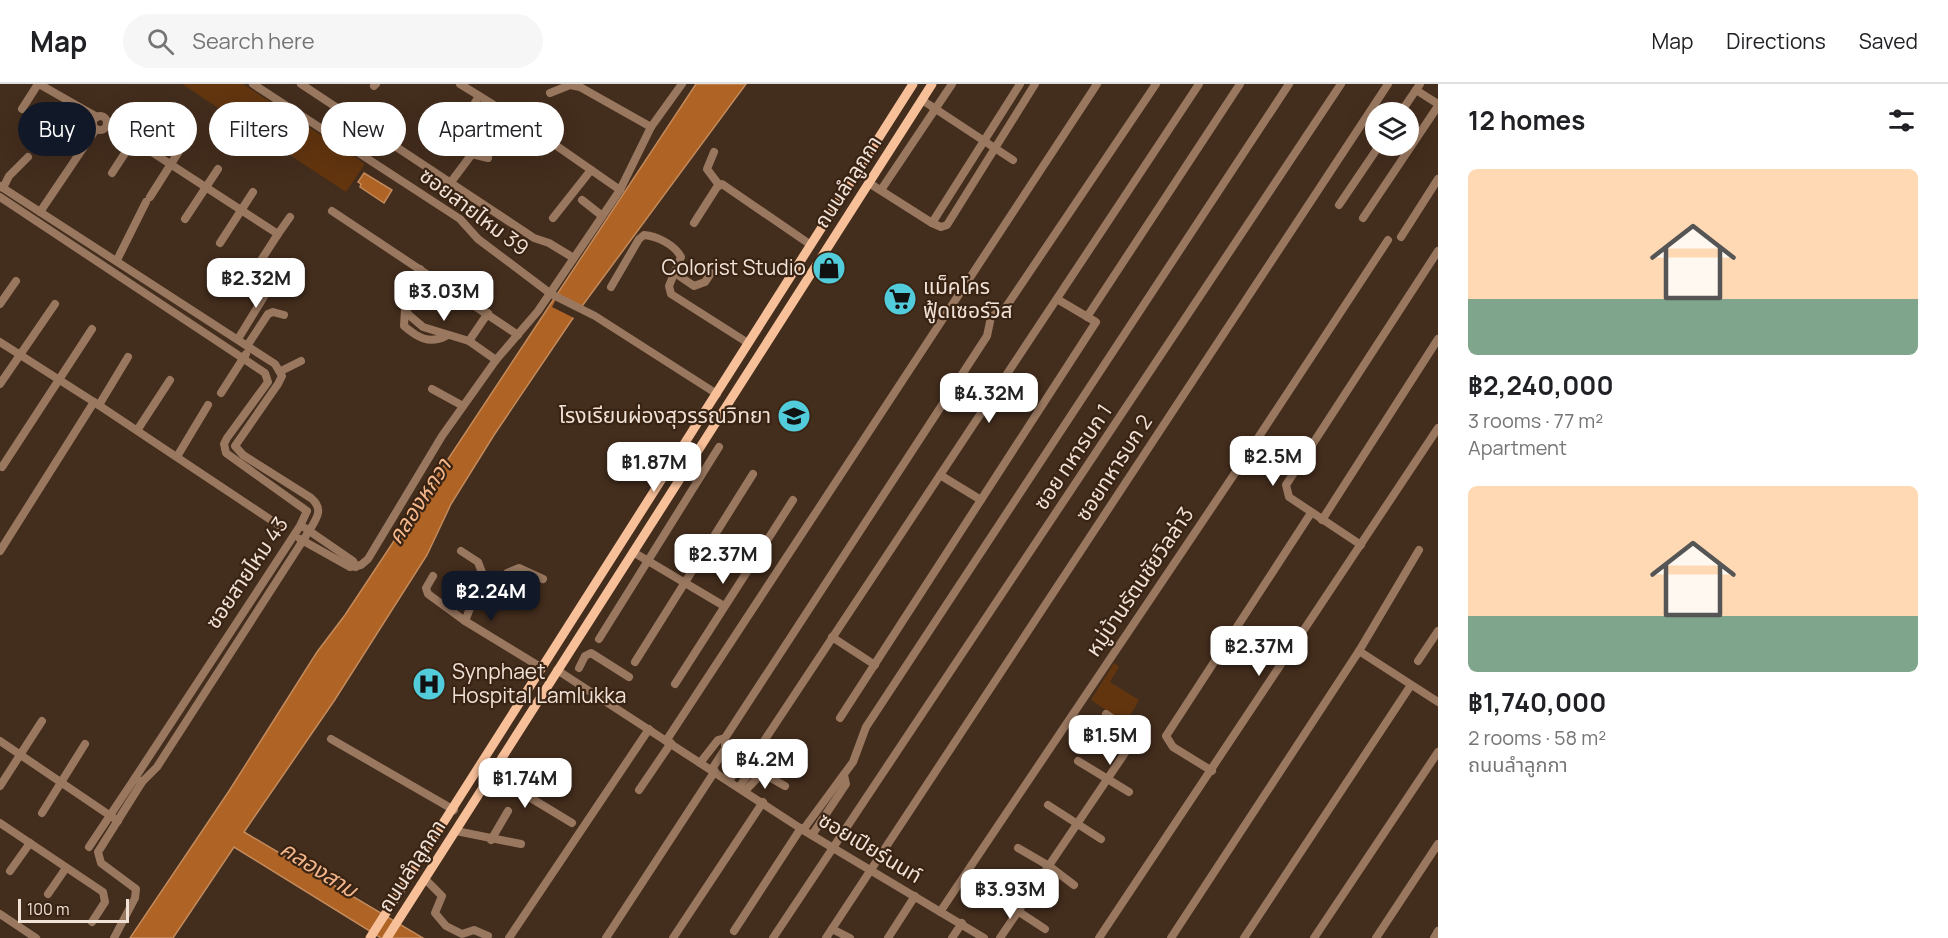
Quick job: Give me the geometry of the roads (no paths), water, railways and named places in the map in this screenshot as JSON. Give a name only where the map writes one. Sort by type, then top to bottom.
[{"type":"main road","name":"ถนนลำลูกกา","points":[[370,938],[454,810],[913,84]]},
{"type":"main road","name":"ถนนลำลูกกา","points":[[387,938],[570,647],[932,84]]},
{"type":"main road","points":[[644,508],[656,514]]},
{"type":"street","points":[[26,102],[38,84],[68,102]]},
{"type":"street","name":"ซอยสายไหม 39","points":[[253,84],[460,219],[478,239],[552,295],[595,316],[717,394]]},
{"type":"street","points":[[301,84],[534,238],[549,243],[572,257]]},
{"type":"street","points":[[460,84],[620,190]]},
{"type":"street","points":[[294,535],[350,567],[356,567],[368,559],[415,477],[463,406],[496,360],[552,295],[572,257],[620,190],[651,127],[682,84]]},
{"type":"street","points":[[881,190],[952,84]]},
{"type":"street","points":[[932,223],[1020,84]]},
{"type":"street","points":[[869,183],[932,223],[941,227],[947,225],[1035,84]]},
{"type":"street","points":[[639,790],[1097,84]]},
{"type":"street","points":[[606,938],[713,770],[725,749],[725,738],[987,336],[991,317],[1006,307],[1156,84]]},
{"type":"street","points":[[742,789],[758,761],[758,750],[1199,84]]},
{"type":"street","points":[[1087,316],[1240,84]]},
{"type":"street","points":[[734,931],[802,829],[853,762],[866,727],[1289,84]]},
{"type":"street","name":"ซอย ทหารบก 1","points":[[773,938],[1341,84]]},
{"type":"street","name":"ซอยทหารบก 2","points":[[826,938],[1388,84]]},
{"type":"street","points":[[550,93],[570,85],[580,87],[651,127]]},
{"type":"street","points":[[1364,218],[1438,105],[1418,87],[1408,102]]},
{"type":"street","points":[[475,102],[479,96]]},
{"type":"street","points":[[1012,96],[1023,103]]},
{"type":"street","points":[[922,100],[1013,160]]},
{"type":"street","points":[[96,129],[103,129],[107,123],[103,117],[97,117]]},
{"type":"street","points":[[714,152],[708,169],[719,185],[727,187],[811,245]]},
{"type":"street","points":[[451,182],[472,154],[488,158]]},
{"type":"street","points":[[40,212],[78,156]]},
{"type":"street","points":[[112,173],[123,156]]},
{"type":"street","points":[[159,156],[278,234]]},
{"type":"street","points":[[117,260],[148,200],[176,156]]},
{"type":"street","points":[[1339,205],[1372,156]]},
{"type":"street","points":[[28,157],[9,176],[2,187],[238,339],[275,364],[281,371]]},
{"type":"street","points":[[185,219],[218,169]]},
{"type":"street","points":[[554,218],[591,170]]},
{"type":"street","points":[[1401,237],[1438,179]]},
{"type":"street","points":[[958,180],[970,187]]},
{"type":"street","points":[[694,224],[719,185]]},
{"type":"street","points":[[220,243],[253,192]]},
{"type":"street","name":"ซอยสายไหม 43","points":[[0,197],[265,373],[268,382],[227,438],[224,448],[226,453],[304,506],[307,511],[139,780]]},
{"type":"street","points":[[582,200],[601,215]]},
{"type":"street","points":[[332,211],[518,335]]},
{"type":"street","points":[[256,268],[290,217]]},
{"type":"street","points":[[611,287],[639,239],[644,236],[654,237],[679,252],[681,262],[669,286],[671,294],[748,343]]},
{"type":"street","name":"หมู่บ้านรัตนชัยวิลล่า3","points":[[940,912],[1235,473],[1388,240]]},
{"type":"street","points":[[1361,545],[1289,497],[1286,485],[1438,251]]},
{"type":"street","points":[[420,269],[401,302],[405,310],[423,327],[446,336],[469,341],[496,360]]},
{"type":"street","points":[[675,273],[694,286],[705,282],[711,273]]},
{"type":"street","points":[[0,304],[16,281]]},
{"type":"street","points":[[238,339],[273,282]]},
{"type":"street","points":[[840,718],[1096,322],[1057,299]]},
{"type":"street","points":[[0,384],[54,304]]},
{"type":"street","points":[[221,393],[268,314],[273,312],[284,315]]},
{"type":"street","points":[[469,341],[488,313]]},
{"type":"street","points":[[2,467],[92,329]]},
{"type":"street","points":[[1322,520],[1438,339]]},
{"type":"street","points":[[0,342],[138,429],[280,526]]},
{"type":"street","points":[[0,550],[128,357]]},
{"type":"street","points":[[281,371],[301,361]]},
{"type":"street","points":[[89,847],[108,815],[139,780],[157,767],[318,517],[318,504],[243,455],[235,446],[278,384],[281,371]]},
{"type":"street","points":[[138,429],[170,380]]},
{"type":"street","points":[[432,389],[463,406]]},
{"type":"street","points":[[178,456],[208,405]]},
{"type":"street","points":[[1100,938],[1438,428]]},
{"type":"street","points":[[599,639],[719,447]]},
{"type":"street","points":[[635,662],[753,474]]},
{"type":"street","points":[[940,475],[981,500]]},
{"type":"street","points":[[675,684],[793,500]]},
{"type":"street","points":[[1212,771],[1173,747],[1166,736],[1311,513]]},
{"type":"street","points":[[300,525],[353,561],[356,567]]},
{"type":"street","points":[[1171,938],[1359,651],[1419,550]]},
{"type":"street","points":[[461,551],[478,562],[483,575],[520,597]]},
{"type":"street","points":[[633,552],[724,606]]},
{"type":"street","points":[[499,583],[507,573],[519,568],[543,579]]},
{"type":"street","points":[[465,621],[483,575]]},
{"type":"street","points":[[433,576],[425,591],[465,621],[542,668]]},
{"type":"street","points":[[1418,661],[1438,631]]},
{"type":"street","points":[[832,637],[875,664]]},
{"type":"street","points":[[570,647],[585,656],[594,654],[629,677]]},
{"type":"street","points":[[1359,651],[1438,702]]},
{"type":"street","points":[[579,668],[585,656]]},
{"type":"street","name":"ซอยเปียร์นนท์","points":[[557,670],[802,829],[984,938]]},
{"type":"street","points":[[1244,938],[1411,686]]},
{"type":"street","points":[[1000,938],[1134,737],[1130,730],[1106,714]]},
{"type":"street","points":[[0,786],[42,721]]},
{"type":"street","points":[[509,938],[649,729]]},
{"type":"street","points":[[700,763],[718,740],[725,738]]},
{"type":"street","points":[[331,739],[454,810]]},
{"type":"street","points":[[0,741],[118,821]]},
{"type":"street","points":[[42,813],[85,744]]},
{"type":"street","points":[[729,781],[748,753],[758,750]]},
{"type":"street","points":[[1314,938],[1438,752]]},
{"type":"street","points":[[1078,761],[1129,792]]},
{"type":"street","points":[[742,789],[762,773],[785,786]]},
{"type":"street","points":[[491,774],[572,823]]},
{"type":"street","points":[[812,835],[846,784],[844,775]]},
{"type":"street","points":[[114,938],[136,893],[135,886],[98,859],[99,852],[139,780]]},
{"type":"street","points":[[673,938],[763,802]]},
{"type":"street","points":[[1048,806],[1101,839]]},
{"type":"street","points":[[491,840],[508,811]]},
{"type":"street","points":[[0,823],[103,892],[105,897],[92,922]]},
{"type":"street","points":[[456,831],[491,840],[521,844]]},
{"type":"street","points":[[10,871],[30,843]]},
{"type":"street","points":[[1376,938],[1438,844]]},
{"type":"street","points":[[1018,848],[1049,866],[1074,885]]},
{"type":"street","points":[[48,894],[66,868]]},
{"type":"street","points":[[425,879],[442,896],[435,913],[437,918],[462,934],[474,930],[488,936]]},
{"type":"street","points":[[989,892],[1045,929]]},
{"type":"street","points":[[888,938],[915,896]]},
{"type":"street","points":[[0,914],[36,938]]},
{"type":"street","points":[[952,938],[962,923]]},
{"type":"street","points":[[832,929],[850,938]]},
{"type":"street","points":[[1434,938],[1438,932]]},
{"type":"place","name":"Colorist Studio","points":[[829,268]]},
{"type":"place","name":"แม็คโคร ฟู้ดเซอร์วิส","points":[[900,299]]},
{"type":"place","name":"โรงเรียนผ่องสุวรรณวิทยา","points":[[794,416]]},
{"type":"place","name":"Synphaet Hospital Lamlukka","points":[[429,684]]},
{"type":"water label","name":"คลองหกวา","points":[[419,501]]},
{"type":"water label","name":"คลองสาม","points":[[319,869]]}]
